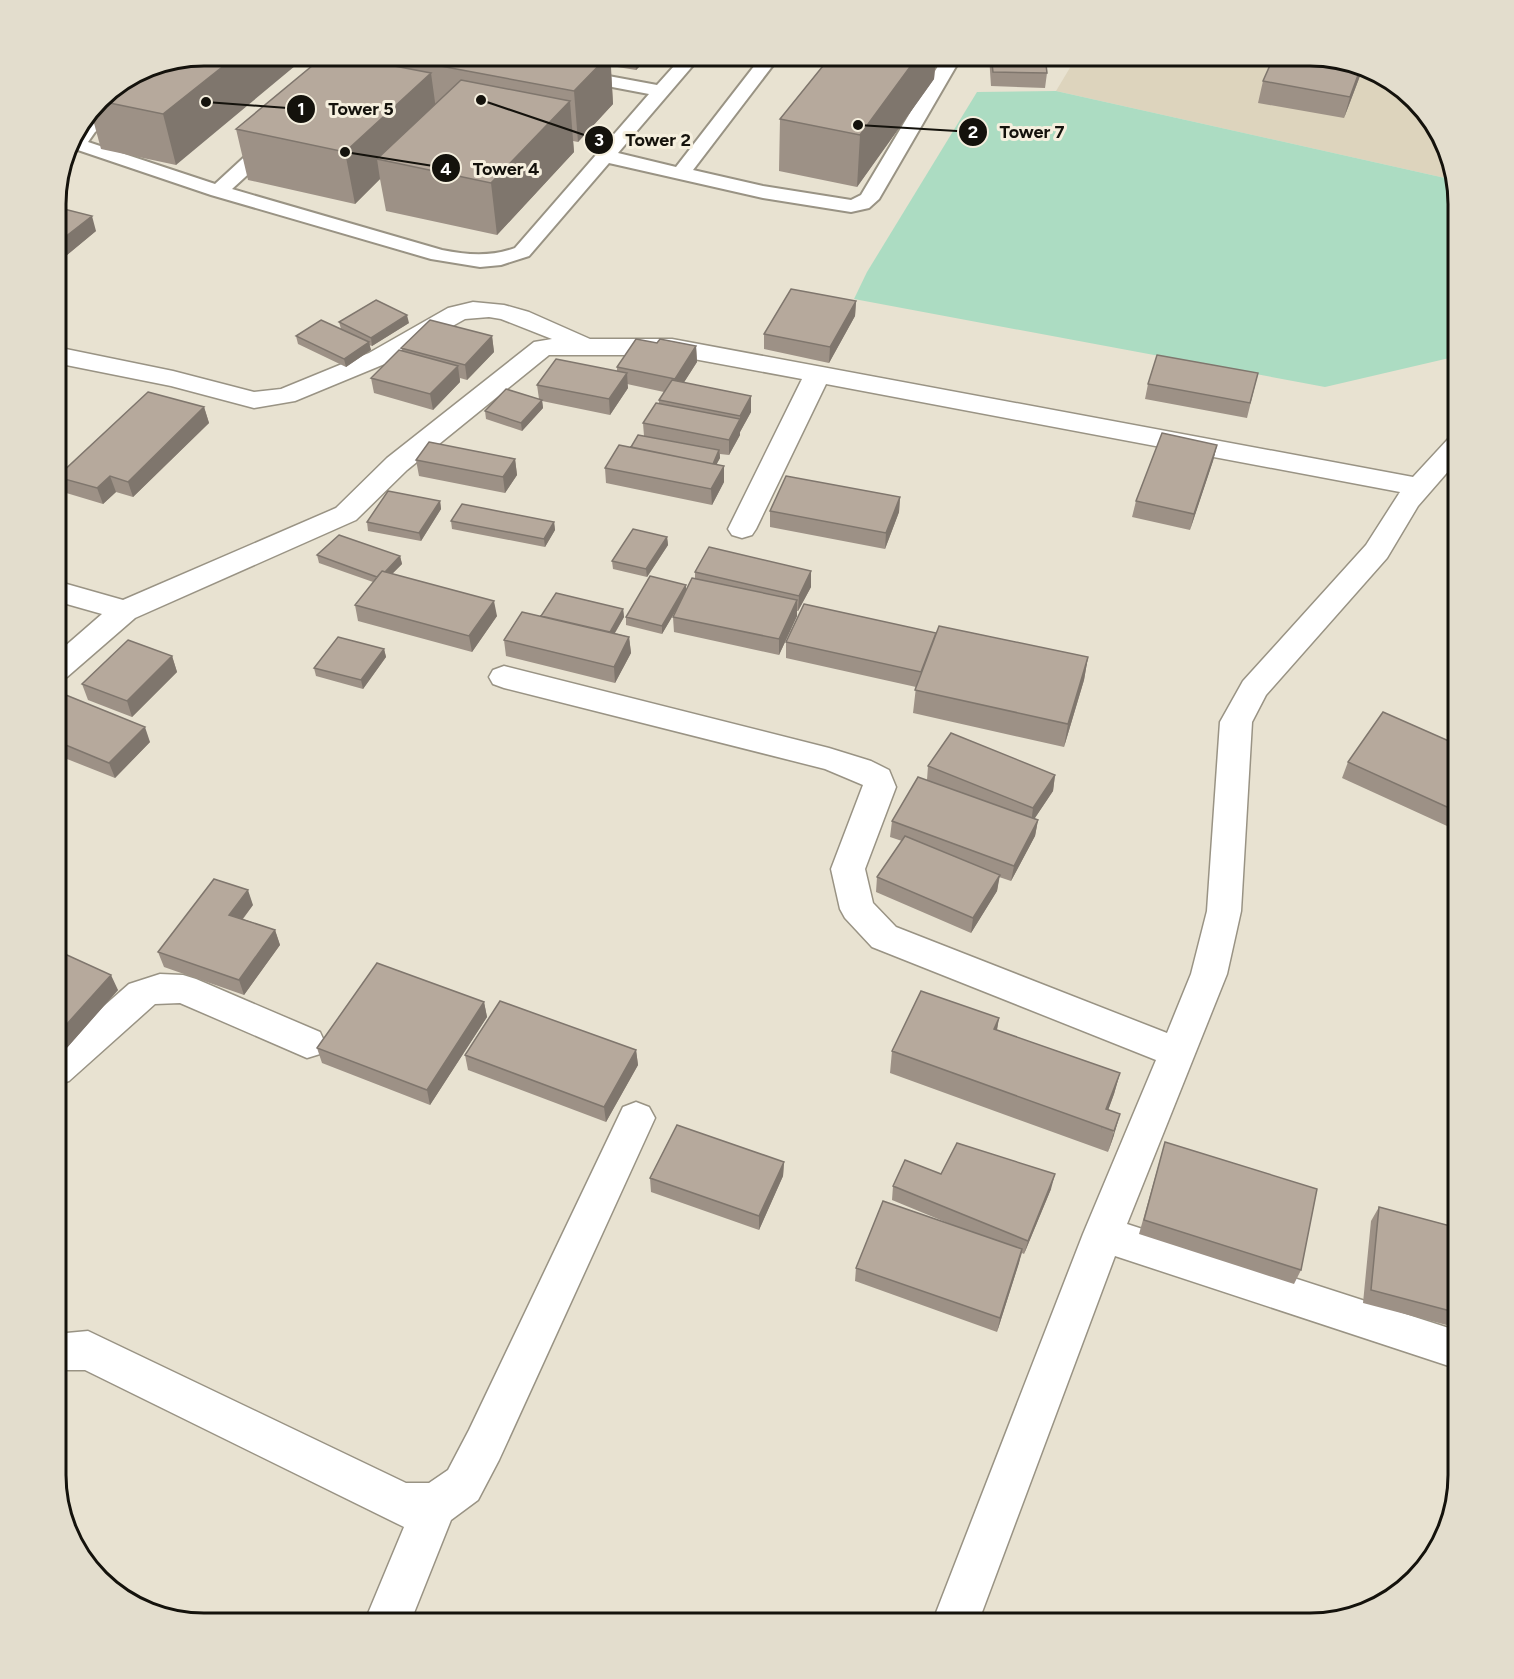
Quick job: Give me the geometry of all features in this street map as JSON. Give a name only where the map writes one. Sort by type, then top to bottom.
[{"type":"street","points":[[66,357],[173,379],[254,400],[286,396],[378,358],[457,313],[471,308],[511,313],[589,347]]},
{"type":"street","points":[[66,661],[125,611],[346,514],[397,464],[543,347],[672,347],[1420,487]]},
{"type":"street","points":[[742,529],[817,375]]},
{"type":"street","points":[[959,1613],[1103,1234],[1209,974],[1224,911],[1236,722],[1254,689],[1377,551],[1407,501],[1448,455]]},
{"type":"street","points":[[66,594],[125,611]]},
{"type":"street","points":[[504,677],[829,759],[860,769],[878,778],[880,787],[848,869],[857,909],[884,937],[1178,1053]]},
{"type":"street","points":[[66,1061],[142,994],[160,988],[183,989],[307,1043]]},
{"type":"street","points":[[391,1613],[435,1505],[462,1485],[484,1445],[636,1118]]},
{"type":"street","points":[[1103,1234],[1448,1347]]},
{"type":"street","points":[[66,1351],[88,1350],[404,1505],[435,1505]]},
{"type":"lane","points":[[80,146],[218,191],[438,255],[470,262],[491,262],[522,252],[683,66]]},
{"type":"lane","points":[[681,173],[763,66]]},
{"type":"lane","points":[[604,156],[763,192],[851,206],[862,204],[869,199],[947,66]]},
{"type":"lane","points":[[553,71],[661,91]]},
{"type":"lane","points":[[89,127],[165,72]]},
{"type":"lane","points":[[218,191],[289,127]]},
{"type":"lane","points":[[763,192],[777,172]]},
{"type":"shaded area","points":[[1071,66],[1319,66],[1337,69],[1354,73],[1379,85],[1401,100],[1414,113],[1434,143],[1445,178],[1056,91]]},
{"type":"green space","points":[[1056,91],[1445,178],[1448,204],[1448,358],[1325,387],[854,299],[867,272],[977,92]]},
{"type":"building","points":[[195,66],[223,66],[163,114],[110,103],[127,89],[160,73]]},
{"type":"building","points":[[312,66],[394,66],[431,73],[345,152],[236,129]]},
{"type":"building","points":[[440,66],[598,66],[574,91]]},
{"type":"building","points":[[823,66],[911,66],[860,135],[780,119]]},
{"type":"building","points":[[992,66],[1046,66],[1047,73],[993,72]]},
{"type":"building","points":[[1270,66],[1319,66],[1358,75],[1350,97],[1263,81]]},
{"type":"building","points":[[461,80],[570,101],[491,183],[377,159]]},
{"type":"building","points":[[66,210],[92,216],[66,236]]},
{"type":"building","points":[[791,289],[856,301],[830,347],[764,334]]},
{"type":"building","points":[[376,300],[407,315],[371,338],[339,322]]},
{"type":"building","points":[[321,320],[369,342],[344,359],[296,336]]},
{"type":"building","points":[[430,320],[492,336],[465,365],[401,348]]},
{"type":"building","points":[[636,339],[657,343],[660,339],[696,346],[675,379],[617,367]]},
{"type":"building","points":[[399,350],[458,366],[430,394],[371,378]]},
{"type":"building","points":[[1157,355],[1258,373],[1250,403],[1148,384]]},
{"type":"building","points":[[556,359],[627,373],[609,399],[537,385]]},
{"type":"building","points":[[672,380],[751,396],[740,416],[659,400]]},
{"type":"building","points":[[506,389],[542,400],[521,423],[485,411]]},
{"type":"building","points":[[148,392],[204,407],[128,482],[110,476],[97,488],[66,479],[66,469]]},
{"type":"building","points":[[656,403],[740,419],[729,440],[643,423]]},
{"type":"building","points":[[1162,433],[1217,445],[1194,514],[1136,501]]},
{"type":"building","points":[[638,435],[719,450],[713,464],[631,447]]},
{"type":"building","points":[[429,442],[515,459],[503,477],[416,460]]},
{"type":"building","points":[[619,445],[724,466],[711,489],[605,468]]},
{"type":"building","points":[[786,476],[900,497],[886,533],[770,511]]},
{"type":"building","points":[[388,491],[440,501],[419,533],[367,522]]},
{"type":"building","points":[[462,504],[554,522],[544,539],[451,521]]},
{"type":"building","points":[[633,529],[667,537],[646,569],[612,561]]},
{"type":"building","points":[[339,535],[400,556],[377,577],[317,555]]},
{"type":"building","points":[[709,547],[811,571],[799,596],[695,572]]},
{"type":"building","points":[[382,571],[494,601],[469,636],[355,605]]},
{"type":"building","points":[[650,576],[686,585],[662,626],[626,617]]},
{"type":"building","points":[[692,578],[797,600],[779,639],[673,617]]},
{"type":"building","points":[[556,593],[623,609],[610,632],[541,616]]},
{"type":"building","points":[[804,604],[936,633],[921,672],[786,642]]},
{"type":"building","points":[[522,612],[629,637],[614,667],[504,640]]},
{"type":"building","points":[[939,626],[1088,657],[1068,724],[915,690]]},
{"type":"building","points":[[338,637],[384,649],[361,680],[314,668]]},
{"type":"building","points":[[128,640],[172,656],[127,701],[82,684]]},
{"type":"building","points":[[66,695],[145,727],[109,763],[66,745]]},
{"type":"building","points":[[1383,712],[1448,741],[1448,807],[1348,762]]},
{"type":"building","points":[[951,733],[1055,775],[1033,808],[928,766]]},
{"type":"building","points":[[918,777],[1038,820],[1014,866],[892,821]]},
{"type":"building","points":[[905,836],[1000,875],[973,918],[877,877]]},
{"type":"building","points":[[214,879],[248,890],[229,915],[275,930],[239,980],[158,952]]},
{"type":"building","points":[[66,955],[111,975],[66,1025]]},
{"type":"building","points":[[377,963],[484,1002],[427,1090],[317,1048]]},
{"type":"building","points":[[921,991],[999,1018],[994,1029],[1120,1073],[1106,1109],[1120,1114],[1114,1131],[892,1051]]},
{"type":"building","points":[[500,1001],[636,1050],[604,1107],[465,1055]]},
{"type":"building","points":[[677,1125],[784,1162],[759,1216],[650,1178]]},
{"type":"building","points":[[1165,1142],[1317,1189],[1301,1270],[1144,1220]]},
{"type":"building","points":[[957,1143],[1055,1174],[1028,1241],[893,1186],[905,1160],[941,1174]]},
{"type":"building","points":[[883,1201],[1022,1249],[1000,1318],[856,1268]]},
{"type":"building","points":[[1379,1207],[1448,1225],[1448,1310],[1371,1290]]},
{"type":"place","name":"Tower 2","points":[[481,100]]},
{"type":"place","name":"Tower 5","points":[[206,102]]},
{"type":"place","name":"Tower 7","points":[[858,125]]},
{"type":"place","name":"Tower 4","points":[[345,152]]}]
